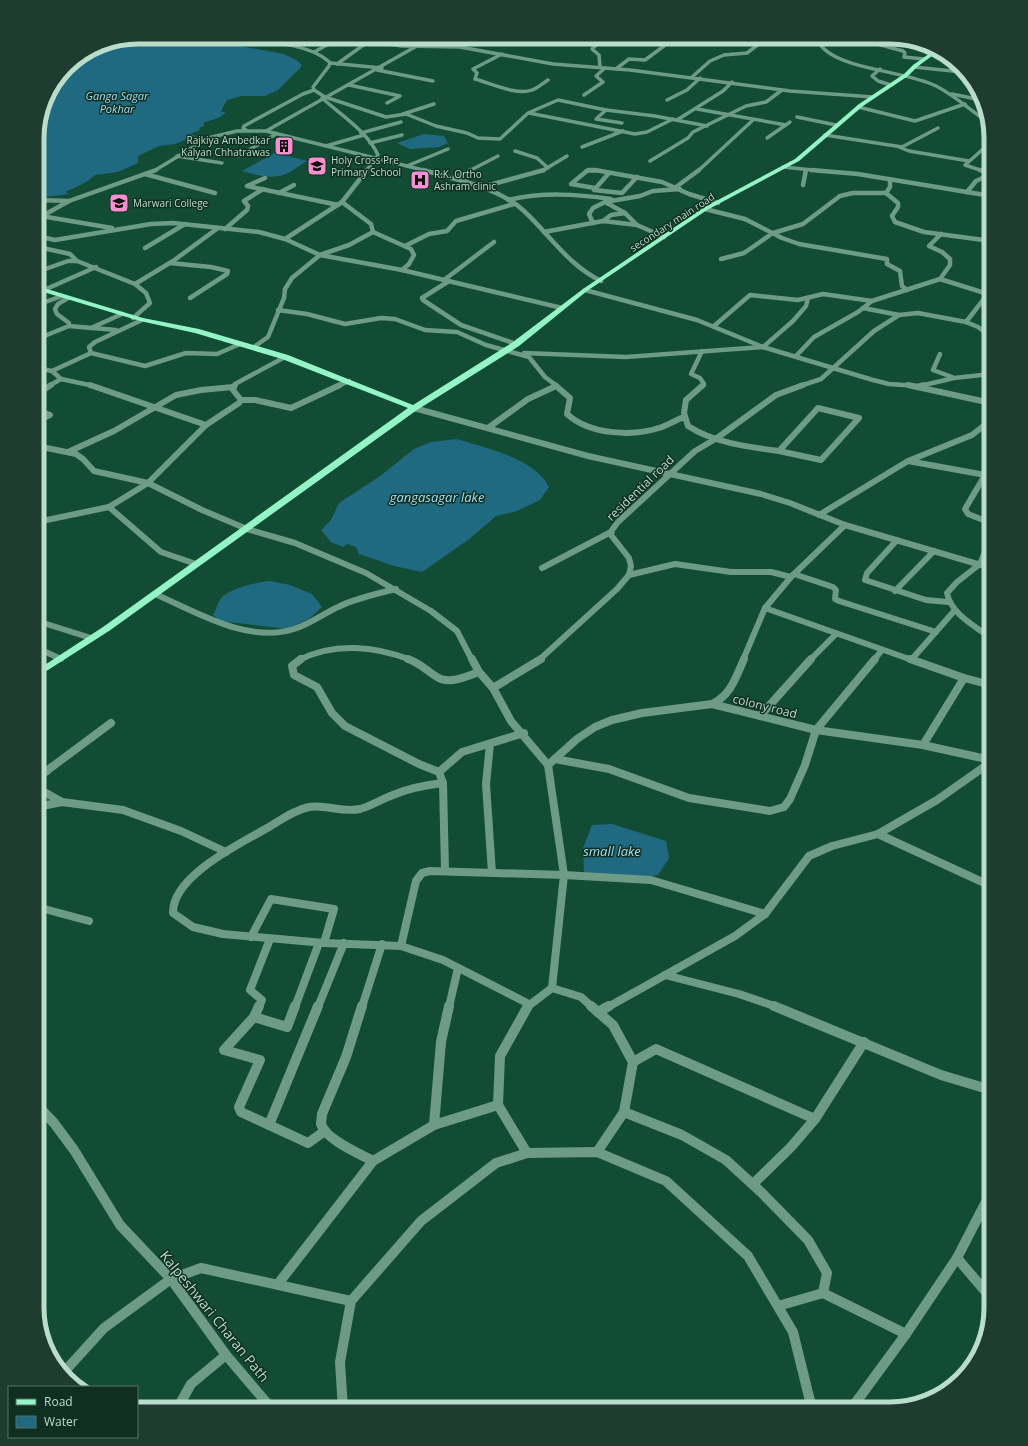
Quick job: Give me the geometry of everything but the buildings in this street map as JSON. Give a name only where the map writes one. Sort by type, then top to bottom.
[{"type":"main road","name":"secondary main road","points":[[44,670],[90,638],[106,629],[414,408],[504,350],[516,344],[585,290],[601,281],[705,209],[797,160],[858,107],[906,75],[932,54]]},
{"type":"main road","points":[[44,290],[133,318],[196,331],[254,347],[349,381],[414,408]]},
{"type":"street","points":[[271,44],[314,52],[327,58],[330,63],[382,68]]},
{"type":"street","points":[[314,52],[329,44]]},
{"type":"street","points":[[337,64],[366,44]]},
{"type":"street","points":[[392,44],[415,47],[460,47],[553,64],[616,68],[732,82],[782,90],[873,97]]},
{"type":"street","points":[[597,44],[592,49],[599,55],[600,67]]},
{"type":"street","points":[[692,77],[710,61],[725,54],[747,53],[759,44]]},
{"type":"street","points":[[821,44],[823,49],[832,54],[880,69],[906,75],[928,82],[951,93],[975,99]]},
{"type":"street","points":[[878,44],[903,51],[905,53],[904,57],[924,59]]},
{"type":"street","points":[[616,68],[628,59],[645,60],[664,46]]},
{"type":"street","points":[[266,132],[268,129],[291,118],[323,98],[382,68],[415,47]]},
{"type":"street","points":[[502,54],[473,70],[477,73],[475,79],[495,84],[500,88],[526,91],[532,90],[548,80]]},
{"type":"street","points":[[314,90],[315,83],[330,63]]},
{"type":"street","points":[[914,67],[956,71]]},
{"type":"street","points":[[584,95],[603,82],[596,76],[605,68]]},
{"type":"street","points":[[880,69],[872,76],[878,81],[891,85]]},
{"type":"street","points":[[377,70],[433,81]]},
{"type":"street","points":[[667,100],[687,90],[700,78]]},
{"type":"street","points":[[528,113],[636,134],[643,133],[697,109],[723,91],[732,82]]},
{"type":"street","points":[[349,85],[400,96],[387,103]]},
{"type":"street","points":[[285,239],[342,202],[378,155],[377,151],[362,134],[314,90]]},
{"type":"street","points":[[246,130],[243,128],[244,126],[302,94],[314,90]]},
{"type":"street","points":[[650,161],[688,138],[693,132],[746,106],[766,102],[782,90]]},
{"type":"street","points":[[951,93],[982,117]]},
{"type":"street","points":[[323,98],[386,118],[434,104]]},
{"type":"street","points":[[403,114],[442,128],[467,133],[478,138],[491,139],[500,139],[528,113],[558,100],[606,110],[675,119],[707,126]]},
{"type":"street","points":[[858,107],[914,121],[965,104]]},
{"type":"street","points":[[697,109],[786,125]]},
{"type":"street","points":[[606,110],[596,119],[622,123]]},
{"type":"street","points":[[615,130],[633,113]]},
{"type":"street","points":[[798,117],[836,125]]},
{"type":"street","points":[[593,223],[589,214],[593,209],[605,202],[678,188],[753,120]]},
{"type":"street","points":[[324,146],[401,122]]},
{"type":"street","points":[[767,138],[790,122]]},
{"type":"street","points":[[897,147],[908,146],[938,128]]},
{"type":"street","points":[[44,215],[69,201],[159,168],[208,138],[230,132],[246,130],[266,132],[407,166],[482,187],[508,200],[524,211],[576,266],[585,273],[601,281]]},
{"type":"street","points":[[582,147],[623,131]]},
{"type":"street","points":[[239,156],[276,134]]},
{"type":"street","points":[[370,143],[402,135]]},
{"type":"street","points":[[825,135],[970,161]]},
{"type":"street","points":[[984,148],[965,166],[984,172]]},
{"type":"street","points":[[407,166],[448,149]]},
{"type":"street","points":[[516,151],[542,159],[548,168]]},
{"type":"street","points":[[177,156],[222,163]]},
{"type":"street","points":[[454,178],[498,156]]},
{"type":"street","points":[[482,187],[529,175],[548,168],[567,156]]},
{"type":"street","points":[[783,167],[858,174],[984,195]]},
{"type":"street","points":[[637,177],[622,194],[594,190],[595,188],[571,184],[589,170],[637,177],[662,182],[694,196],[718,203]]},
{"type":"street","points":[[803,185],[806,170]]},
{"type":"street","points":[[595,188],[609,173]]},
{"type":"street","points":[[145,174],[215,193]]},
{"type":"street","points":[[966,192],[976,181],[984,177]]},
{"type":"street","points":[[265,178],[247,186],[338,205]]},
{"type":"street","points":[[886,193],[890,187],[890,180]]},
{"type":"street","points":[[279,193],[294,185]]},
{"type":"street","points":[[225,229],[247,210],[248,206],[244,201],[263,189]]},
{"type":"street","points":[[722,259],[744,253],[773,233],[803,224],[840,196],[853,193],[886,193],[898,203],[898,207],[892,216],[895,222],[924,232],[984,240]]},
{"type":"street","points":[[508,200],[529,195],[570,194],[612,200]]},
{"type":"street","points":[[44,200],[69,201]]},
{"type":"street","points":[[342,202],[371,224],[373,232]]},
{"type":"street","points":[[605,202],[625,213],[637,225]]},
{"type":"street","points":[[405,246],[429,234],[447,231],[456,221],[514,204]]},
{"type":"street","points":[[705,209],[745,219],[782,238],[799,244],[887,259],[887,264],[900,271],[902,286],[907,290]]},
{"type":"street","points":[[603,221],[611,215],[625,213]]},
{"type":"street","points":[[44,219],[118,230]]},
{"type":"street","points":[[544,232],[603,221],[637,225],[664,237]]},
{"type":"street","points":[[44,237],[52,239],[162,223],[260,232],[285,239],[320,255],[402,270],[562,308]]},
{"type":"street","points":[[145,248],[185,224]]},
{"type":"street","points":[[135,284],[170,263],[218,228]]},
{"type":"street","points":[[373,232],[411,249],[414,255],[409,264],[402,270]]},
{"type":"street","points":[[254,347],[268,337],[284,298],[285,289],[292,278],[307,264],[320,255],[353,243],[373,232]]},
{"type":"street","points":[[796,356],[820,333],[872,301],[940,279],[950,265],[950,259],[942,252],[930,246],[941,234]]},
{"type":"street","points":[[44,244],[52,239]]},
{"type":"street","points":[[494,242],[447,281],[422,298],[461,324],[516,344]]},
{"type":"street","points":[[44,249],[70,254],[78,260],[135,284],[146,293],[150,303],[144,310],[133,318]]},
{"type":"street","points":[[44,270],[68,261],[78,260]]},
{"type":"street","points":[[170,263],[211,267],[228,271],[227,274],[190,298]]},
{"type":"street","points":[[44,288],[96,267]]},
{"type":"street","points":[[940,279],[984,293]]},
{"type":"street","points":[[585,290],[714,326],[763,347],[881,382],[918,386],[984,401]]},
{"type":"street","points":[[714,326],[750,295],[793,300],[823,294],[872,301]]},
{"type":"street","points":[[44,303],[65,297]]},
{"type":"street","points":[[65,297],[55,309],[57,314],[69,323],[69,326]]},
{"type":"street","points":[[278,310],[307,314],[345,324],[381,318],[395,319],[425,330],[457,332],[504,350],[520,353],[626,357],[763,347],[794,321],[806,306],[808,298]]},
{"type":"street","points":[[966,322],[984,301]]},
{"type":"street","points":[[862,308],[899,315],[918,313],[966,322],[978,327],[984,332]]},
{"type":"street","points":[[90,328],[122,314]]},
{"type":"street","name":"residential road","points":[[629,575],[631,566],[629,558],[611,532],[618,522],[695,451],[717,438],[776,395],[821,379],[874,331],[899,315]]},
{"type":"street","points":[[91,353],[89,347],[91,345],[118,330],[142,320]]},
{"type":"street","points":[[44,336],[69,326],[118,330]]},
{"type":"street","points":[[52,371],[91,353],[145,366],[186,353],[217,354],[240,344]]},
{"type":"street","points":[[702,351],[690,374],[700,378],[704,384],[702,387],[691,393],[684,401],[685,417],[688,426],[700,434],[747,447],[779,451],[821,460],[859,418],[818,408],[779,451]]},
{"type":"street","points":[[520,353],[531,358],[541,373],[568,394],[570,398],[567,414],[570,418],[584,425],[603,430],[628,432],[662,427],[685,417]]},
{"type":"street","points":[[940,354],[932,370],[954,378]]},
{"type":"street","points":[[68,452],[114,431],[155,407],[184,393],[233,387],[247,376],[285,357]]},
{"type":"street","points":[[44,369],[52,371],[61,379],[97,387],[206,424]]},
{"type":"street","points":[[918,386],[954,378],[984,375]]},
{"type":"street","points":[[44,390],[61,379]]},
{"type":"street","points":[[233,387],[234,393],[241,400],[255,400],[291,408],[349,381]]},
{"type":"street","points":[[488,428],[528,399],[556,386]]},
{"type":"street","points":[[44,521],[109,507],[148,483],[206,424],[237,406],[241,400]]},
{"type":"street","points":[[414,408],[588,456],[761,494],[845,525],[984,565]]},
{"type":"street","points":[[44,413],[50,415],[44,418]]},
{"type":"street","points":[[819,515],[908,461],[972,435],[984,426]]},
{"type":"street","points":[[44,447],[68,452],[81,457],[89,468],[94,471],[148,483],[202,510],[247,529],[295,544],[366,573],[431,610],[457,631],[479,672],[493,688],[511,721],[524,733],[548,765],[564,875],[552,988],[529,1004],[500,1056],[498,1105],[527,1153]]},
{"type":"street","points":[[908,461],[984,475]]},
{"type":"street","points":[[984,482],[965,509],[966,512],[972,516],[984,520]]},
{"type":"street","points":[[109,507],[127,521],[144,539],[161,552],[196,564]]},
{"type":"street","points":[[712,704],[721,700],[730,689],[765,608],[792,575],[845,525]]},
{"type":"street","points":[[542,568],[586,543],[611,532]]},
{"type":"street","points":[[897,540],[864,578],[868,582],[931,602],[948,602]]},
{"type":"street","points":[[895,591],[934,551]]},
{"type":"street","points":[[984,554],[980,564],[957,582],[946,594],[948,602],[955,610],[984,633]]},
{"type":"street","points":[[493,688],[544,657],[617,590],[629,575],[674,564],[731,572],[771,572],[792,575],[832,587],[836,590],[834,599],[839,601],[936,632]]},
{"type":"street","points":[[155,594],[218,622],[245,629],[275,632],[296,629],[341,605],[396,589]]},
{"type":"street","points":[[765,608],[882,650],[964,678],[984,683]]},
{"type":"street","points":[[912,659],[955,610]]},
{"type":"street","points":[[44,624],[90,638]]},
{"type":"street","points":[[760,716],[798,672],[836,634]]},
{"type":"street","points":[[445,870],[443,783],[439,772],[419,764],[346,726],[332,713],[317,687],[294,675],[292,666],[299,660],[332,647],[356,648],[402,656],[418,662],[442,680],[454,679],[479,672]]},
{"type":"street","points":[[555,759],[609,768],[689,798],[770,811],[784,807],[790,799],[816,730],[882,650]]},
{"type":"street","points":[[44,651],[61,659]]},
{"type":"street","points":[[923,745],[964,678]]},
{"type":"street","name":"colony road","points":[[548,765],[577,739],[595,727],[612,720],[642,713],[712,704],[816,730],[923,745],[984,759]]},
{"type":"street","points":[[46,771],[111,723]]},
{"type":"street","points":[[439,772],[462,752],[524,733]]},
{"type":"street","points":[[490,744],[486,784],[492,874]]},
{"type":"street","points":[[598,1012],[735,936],[765,914],[809,856],[832,846],[878,834],[937,800],[984,766]]},
{"type":"street","points":[[443,783],[425,785],[405,790],[352,811],[338,812],[314,806],[300,809],[226,852],[184,886],[176,897],[172,906],[173,913],[180,919],[193,926],[223,934],[321,943],[382,944],[401,946],[430,955],[529,1004]]},
{"type":"street","points":[[44,792],[62,802]]},
{"type":"street","points":[[44,806],[62,802],[96,805],[142,816],[181,831],[226,852]]},
{"type":"street","points":[[878,834],[984,883]]},
{"type":"street","points":[[401,946],[416,881],[422,873],[426,871],[445,870],[492,874],[564,875],[655,881],[765,914]]},
{"type":"street","points":[[251,937],[271,899],[334,909],[287,1027],[254,1017]]},
{"type":"street","points":[[44,909],[89,921]]},
{"type":"street","points":[[270,939],[250,990],[262,1000],[254,1017],[224,1050],[260,1060],[239,1107],[241,1112],[308,1143],[325,1131]]},
{"type":"street","points":[[269,1125],[344,943]]},
{"type":"street","points":[[373,1162],[325,1131],[321,1123],[322,1114],[346,1057],[382,944]]},
{"type":"street","points":[[434,1125],[441,1042],[458,968]]},
{"type":"street","points":[[664,975],[746,996],[784,1009],[941,1075],[984,1088]]},
{"type":"street","points":[[552,988],[581,997],[613,1025],[632,1062],[624,1112],[597,1152]]},
{"type":"street","points":[[753,1184],[791,1147],[815,1119],[864,1042]]},
{"type":"street","points":[[632,1062],[656,1049],[815,1119]]},
{"type":"street","points":[[278,1284],[373,1162],[434,1125],[498,1105]]},
{"type":"street","name":"Kalpeshwari Charan Path","points":[[44,1112],[54,1123],[74,1150],[120,1225],[171,1279],[226,1355],[266,1402]]},
{"type":"street","points":[[624,1112],[682,1135],[726,1160],[753,1184],[808,1240],[827,1273],[823,1293]]},
{"type":"street","points":[[343,1402],[340,1362],[351,1301],[420,1221],[496,1163],[527,1153],[597,1152],[666,1181],[748,1256],[793,1332],[810,1402]]},
{"type":"street","points":[[856,1402],[906,1334],[957,1258],[984,1206]]},
{"type":"street","points":[[957,1258],[984,1290]]},
{"type":"street","points":[[67,1369],[104,1328],[171,1279],[201,1268],[351,1301]]},
{"type":"street","points":[[778,1306],[823,1293],[906,1334]]},
{"type":"street","points":[[180,1402],[188,1385],[226,1355]]},
{"type":"water","name":"Ganga Sagar Pokhar","points":[[138,44],[229,44],[284,54],[301,64],[301,67],[278,90],[265,96],[241,96],[227,100],[221,111],[226,113],[218,118],[203,123],[204,126],[199,128],[200,130],[190,134],[205,139],[187,139],[175,144],[159,146],[138,156],[138,163],[118,172],[95,175],[77,187],[65,192],[70,194],[44,197],[44,132],[47,114],[54,96],[67,76],[81,63],[96,54],[120,46]]},
{"type":"water","points":[[424,134],[444,136],[448,143],[439,147],[410,149],[397,143]]},
{"type":"water","points":[[275,153],[308,161],[289,173],[275,177],[242,171]]},
{"type":"water","name":"gangasagar lake","points":[[457,439],[495,450],[521,461],[542,477],[549,487],[540,500],[517,511],[496,516],[468,540],[422,572],[394,566],[359,554],[356,547],[347,544],[343,547],[331,542],[321,530],[331,520],[339,503],[380,476],[414,449],[431,442]]},
{"type":"water","points":[[270,581],[290,585],[312,594],[322,607],[310,618],[287,629],[221,621],[213,615],[223,596],[235,589]]},
{"type":"water","name":"small lake","points":[[612,824],[666,841],[669,858],[658,875],[636,879],[584,874],[583,848],[592,825]]},
{"type":"place","name":"Rajkiya Ambedkar Kalyan Chhatrawas","points":[[284,146]]},
{"type":"place","name":"Holy Cross Pre Primary School","points":[[317,166]]},
{"type":"place","name":"R.K. Ortho Ashram clinic","points":[[420,180]]},
{"type":"place","name":"Marwari College","points":[[119,203]]}]
